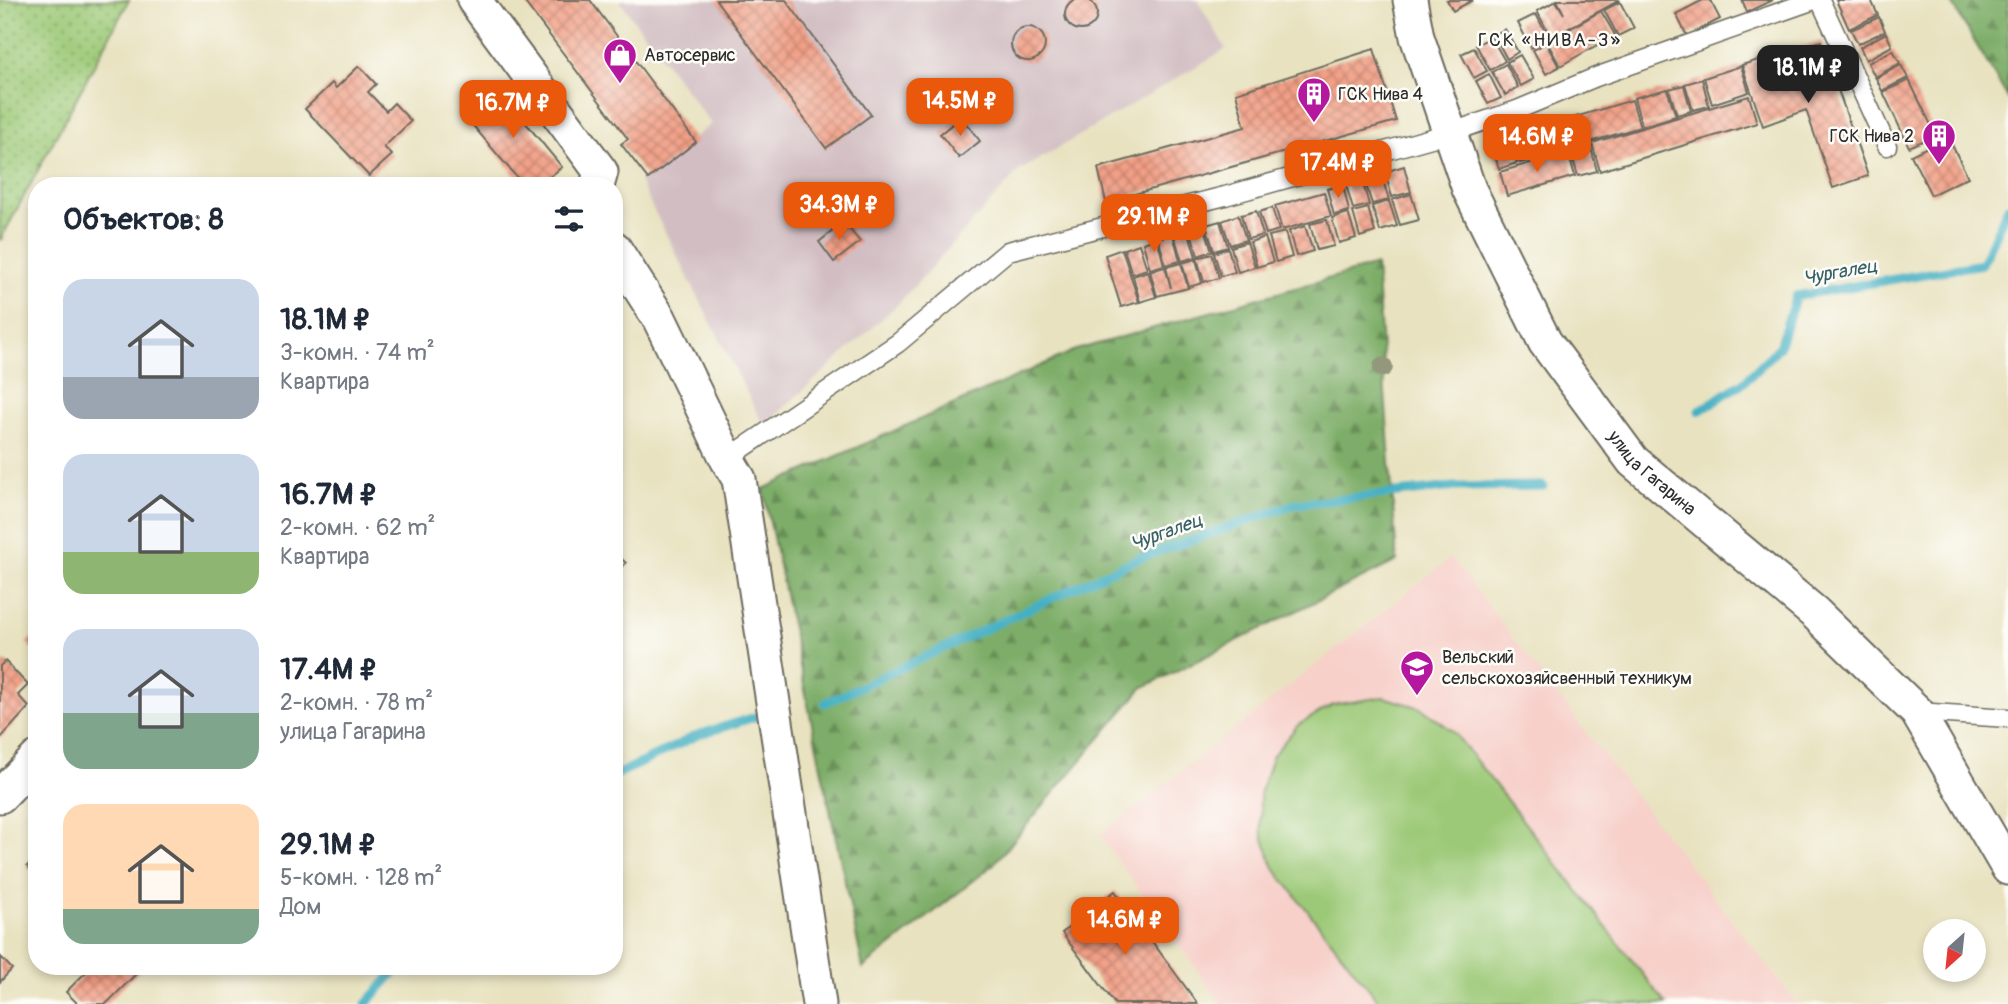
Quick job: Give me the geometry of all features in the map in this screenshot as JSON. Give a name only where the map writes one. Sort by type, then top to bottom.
[{"type":"street","points":[[474,0],[601,172],[600,177]]},
{"type":"street","name":"улица Гагарина","points":[[1410,0],[1417,37],[1469,189],[1545,342],[1633,461],[1815,612],[1917,712],[2008,868]]},
{"type":"street","points":[[623,262],[659,318],[739,479],[819,1004]]},
{"type":"street","points":[[0,796],[28,767]]},
{"type":"lane","points":[[727,459],[898,343],[1008,251],[1225,196],[1448,133],[1814,0]]},
{"type":"lane","points":[[1821,0],[1887,146]]},
{"type":"lane","points":[[1917,712],[2008,718]]},
{"type":"shaded area","points":[[619,0],[1197,0],[1226,49],[1019,171],[897,305],[764,426],[639,181],[711,124]]},
{"type":"shaded area","name":"Вельский сельскохозяйсвенный техникум","points":[[1451,558],[1797,1004],[1222,1004],[1100,836]]},
{"type":"green space","points":[[0,0],[129,0],[34,177],[28,177],[28,189],[0,241]]},
{"type":"green space","points":[[1950,0],[2008,0],[2008,98]]},
{"type":"green space","points":[[1376,265],[1397,561],[1142,688],[992,866],[863,968],[763,489],[1076,350]]},
{"type":"green space","points":[[1383,697],[1421,708],[1453,731],[1666,1004],[1381,1004],[1274,868],[1261,831],[1260,792],[1273,755],[1298,725],[1332,705]]},
{"type":"building","points":[[1075,-1],[1087,-1],[1096,8],[1096,20],[1087,29],[1075,29],[1066,20],[1066,8]]},
{"type":"building","points":[[523,0],[590,0],[696,142],[648,179],[621,144],[628,139]]},
{"type":"building","points":[[716,0],[786,0],[871,115],[826,148]]},
{"type":"building","points":[[1447,0],[1473,0],[1453,11]]},
{"type":"building","points":[[1557,0],[1620,0],[1551,38],[1537,11],[1556,1],[1564,14]]},
{"type":"building","points":[[1703,0],[1710,0],[1720,19],[1687,36],[1676,14]]},
{"type":"building","points":[[1742,0],[1773,0],[1747,12]]},
{"type":"building","points":[[1836,0],[1871,0],[1878,15],[1849,29]]},
{"type":"building","points":[[1620,2],[1634,28],[1618,36],[1604,10]]},
{"type":"building","points":[[1601,11],[1615,35],[1560,66],[1547,42]]},
{"type":"building","points":[[1536,14],[1549,39],[1531,48],[1518,23]]},
{"type":"building","points":[[1879,17],[1885,31],[1858,44],[1851,30]]},
{"type":"building","points":[[1028,27],[1040,32],[1045,44],[1040,56],[1028,61],[1016,56],[1011,44],[1016,32]]},
{"type":"building","points":[[1505,29],[1518,52],[1507,59],[1494,35]]},
{"type":"building","points":[[1886,33],[1892,46],[1866,60],[1860,47]]},
{"type":"building","points":[[1491,37],[1505,61],[1490,70],[1476,45]]},
{"type":"building","points":[[1821,41],[1868,176],[1833,188],[1806,110],[1763,126],[1742,65]]},
{"type":"building","points":[[1546,43],[1559,67],[1546,74],[1533,50]]},
{"type":"building","points":[[1474,48],[1487,71],[1474,78],[1461,54]]},
{"type":"building","name":"ГСК Нива 4","points":[[1374,49],[1396,121],[1106,202],[1098,168],[1245,127],[1236,93]]},
{"type":"building","points":[[1893,50],[1900,63],[1875,77],[1868,63]]},
{"type":"building","points":[[1520,55],[1534,79],[1521,86],[1507,62]]},
{"type":"building","points":[[1506,64],[1518,87],[1505,95],[1492,72]]},
{"type":"building","points":[[1901,65],[1908,78],[1882,91],[1876,78]]},
{"type":"building","points":[[359,66],[376,84],[368,92],[386,111],[394,103],[411,121],[384,147],[392,155],[369,176],[305,109],[332,83],[336,88]]},
{"type":"building","points":[[1741,66],[1749,92],[1712,104],[1704,78]]},
{"type":"building","points":[[1489,74],[1501,98],[1488,104],[1476,81]]},
{"type":"building","points":[[1702,79],[1709,106],[1693,110],[1685,84]]},
{"type":"building","points":[[1909,80],[1936,135],[1909,147],[1883,92]]},
{"type":"building","points":[[1684,85],[1691,111],[1677,115],[1669,89]]},
{"type":"building","points":[[497,88],[562,167],[549,177],[516,177],[464,115]]},
{"type":"building","points":[[1667,89],[1676,116],[1642,126],[1634,98]]},
{"type":"building","points":[[1749,96],[1757,123],[1600,171],[1592,143]]},
{"type":"building","points":[[1632,100],[1640,127],[1520,163],[1512,136]]},
{"type":"building","points":[[961,117],[980,141],[959,158],[940,134]]},
{"type":"building","points":[[1509,137],[1517,163],[1499,169],[1491,143]]},
{"type":"building","name":"ГСК Нива 2","points":[[1948,137],[1968,177],[1931,195],[1911,155]]},
{"type":"building","points":[[1590,144],[1597,171],[1578,176],[1570,149]]},
{"type":"building","points":[[1568,152],[1575,176],[1507,196],[1500,172]]},
{"type":"building","points":[[1404,166],[1411,192],[1392,197],[1385,172]]},
{"type":"building","points":[[1381,174],[1389,200],[1372,204],[1364,179]]},
{"type":"building","points":[[1362,180],[1369,205],[1353,209],[1346,185]]},
{"type":"building","points":[[1343,185],[1349,211],[1334,215],[1327,189]]},
{"type":"building","points":[[1324,192],[1331,216],[1282,230],[1275,206]]},
{"type":"building","points":[[1411,194],[1419,220],[1400,225],[1392,200]]},
{"type":"building","points":[[1389,201],[1397,226],[1380,231],[1372,206]]},
{"type":"building","points":[[1272,208],[1279,230],[1266,234],[1259,212]]},
{"type":"building","points":[[1368,208],[1375,232],[1360,237],[1353,212]]},
{"type":"building","points":[[1256,211],[1263,235],[1248,239],[1241,215]]},
{"type":"building","points":[[1348,213],[1356,238],[1339,243],[1332,218]]},
{"type":"building","points":[[1238,215],[1246,240],[1230,245],[1222,221]]},
{"type":"building","points":[[1327,220],[1334,246],[1317,250],[1310,224]]},
{"type":"building","points":[[1220,221],[1228,247],[1214,251],[1206,225]]},
{"type":"building","points":[[844,222],[860,242],[834,262],[819,242]]},
{"type":"building","points":[[1204,225],[1212,251],[1198,256],[1190,229]]},
{"type":"building","points":[[1305,226],[1313,251],[1296,256],[1289,231]]},
{"type":"building","points":[[1188,230],[1196,257],[1182,261],[1174,235]]},
{"type":"building","points":[[1285,232],[1292,257],[1276,262],[1269,236]]},
{"type":"building","points":[[1173,234],[1180,261],[1166,265],[1158,238]]},
{"type":"building","points":[[1265,237],[1273,262],[1257,267],[1250,242]]},
{"type":"building","points":[[1157,238],[1164,265],[1150,269],[1143,243]]},
{"type":"building","points":[[1247,242],[1255,267],[1238,272],[1231,247]]},
{"type":"building","points":[[1139,244],[1147,269],[1132,274],[1124,249]]},
{"type":"building","points":[[1228,248],[1235,272],[1221,276],[1214,253]]},
{"type":"building","points":[[1122,249],[1139,302],[1121,307],[1105,255]]},
{"type":"building","points":[[1212,254],[1219,278],[1204,282],[1197,258]]},
{"type":"building","points":[[1196,259],[1202,283],[1189,287],[1182,263]]},
{"type":"building","points":[[1181,263],[1188,288],[1157,296],[1150,271],[1165,267],[1171,288],[1166,267]]},
{"type":"building","points":[[1148,271],[1156,297],[1140,302],[1133,276]]},
{"type":"building","points":[[5,661],[28,685],[18,695],[28,708],[0,739],[0,666]]},
{"type":"building","points":[[1115,891],[1198,1004],[1115,1004],[1062,933]]},
{"type":"building","points":[[0,956],[12,969],[0,982]]},
{"type":"building","points":[[83,975],[135,975],[106,1004],[78,1004],[66,992]]},
{"type":"waterway","name":"Чургалец","points":[[1699,411],[1744,382],[1779,347],[1796,296],[1982,264],[2008,207]]},
{"type":"waterway","name":"Чургалец","points":[[825,703],[1137,559],[1295,504],[1453,487],[1543,486]]},
{"type":"waterway","name":"Чургалец","points":[[623,772],[698,735],[764,714]]},
{"type":"waterway","name":"Чургалец","points":[[366,1004],[392,975]]},
{"type":"place","name":"Автосервис","points":[[620,85]]},
{"type":"place","name":"ГСК Нива 4","points":[[1314,124]]},
{"type":"place","name":"ГСК Нива 2","points":[[1939,166]]},
{"type":"place","name":"Вельский сельскохозяйсвенный техникум","points":[[1417,697]]},
{"type":"district","name":"ГСК «НИВА-3»","points":[[1550,39]]}]
